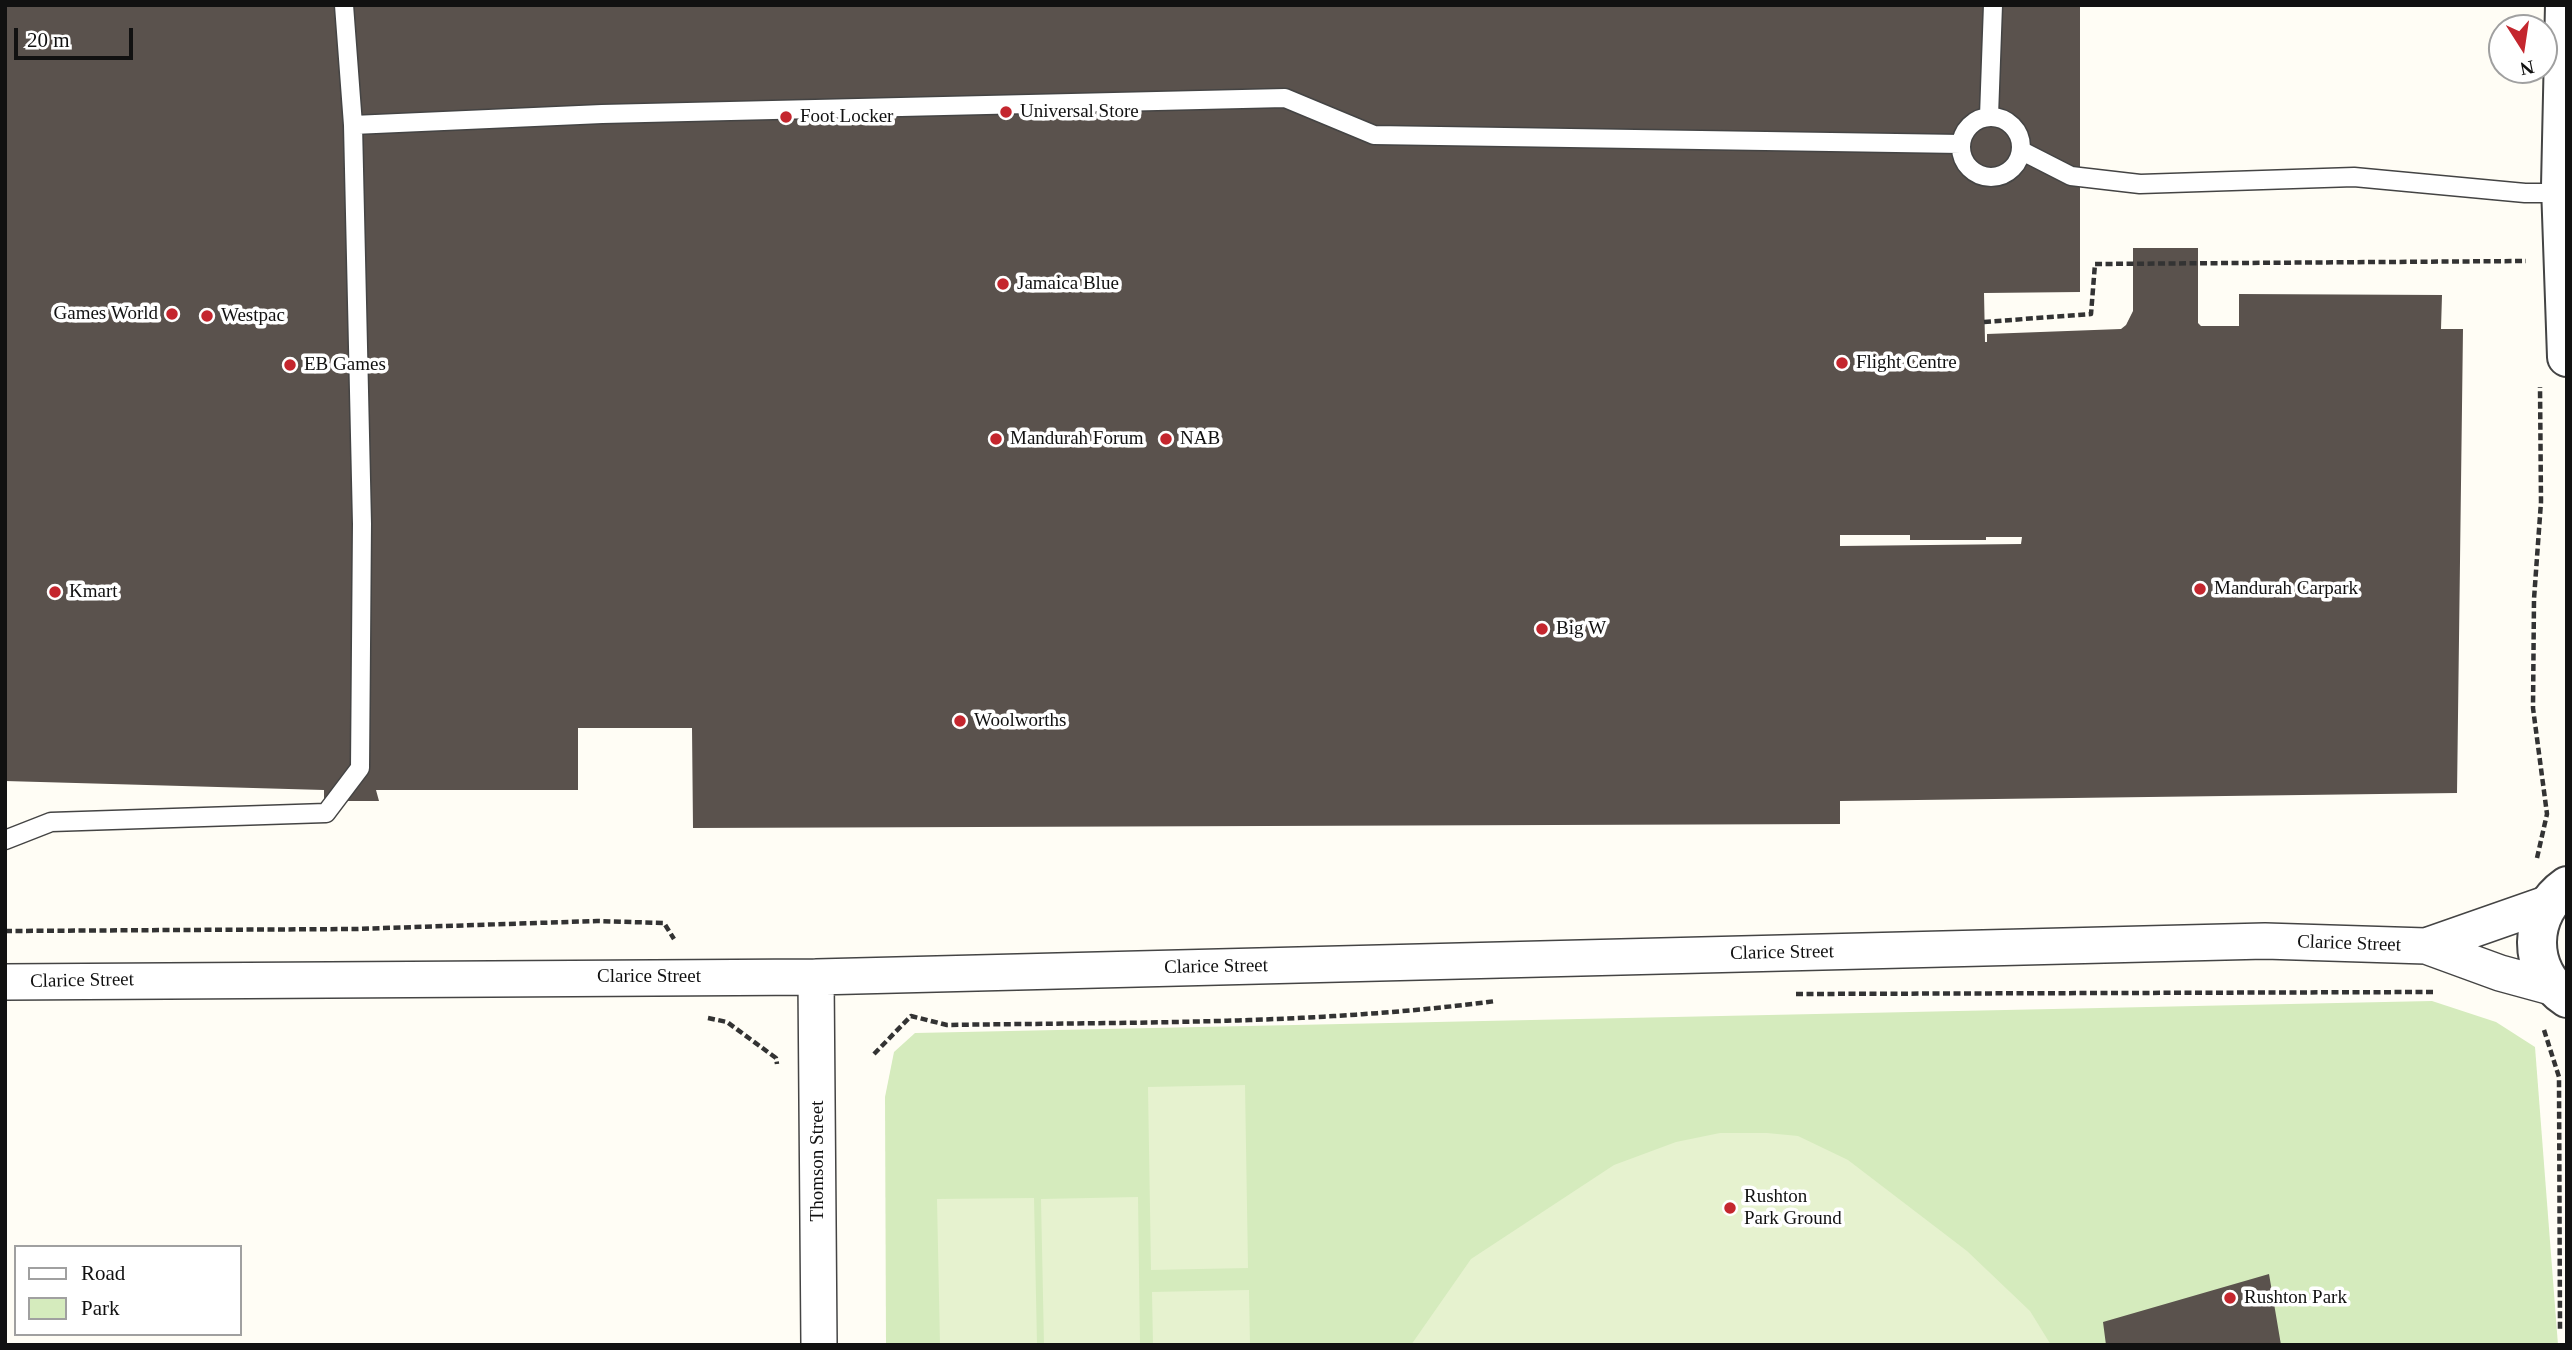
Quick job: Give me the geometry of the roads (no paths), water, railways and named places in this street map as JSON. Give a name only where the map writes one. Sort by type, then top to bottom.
[{"type":"street","points":[[2565,5],[2567,357]]},
{"type":"street","points":[[2554,1002],[2537,956],[2536,937],[2540,919],[2562,888]]},
{"type":"street","name":"Clarice Street","points":[[2426,946],[2562,888]]},
{"type":"street","name":"Clarice Street","points":[[5,982],[817,977],[2265,942],[2426,946],[2500,973],[2554,1002]]},
{"type":"street","name":"Thomson Street","points":[[817,977],[819,1345]]},
{"type":"lane","points":[[5,840],[51,822],[326,813],[360,768],[362,524],[353,125],[344,5]]},
{"type":"lane","points":[[1989,116],[1993,5]]},
{"type":"lane","points":[[353,125],[602,114],[1285,98],[1374,135],[1961,144]]},
{"type":"lane","points":[[1989,116],[2002,118],[2014,126],[2021,137],[2022,151],[2017,164],[2008,173],[1995,178],[1981,176],[1969,169],[1962,157],[1961,144],[1965,131],[1975,121],[1989,116]]},
{"type":"lane","points":[[2022,151],[2071,176],[2140,184],[2354,177],[2516,192],[2564,193]]},
{"type":"place","name":"Universal Store","points":[[1006,112]]},
{"type":"place","name":"Foot Locker","points":[[786,117]]},
{"type":"place","name":"Jamaica Blue","points":[[1003,284]]},
{"type":"place","name":"Games World","points":[[172,314]]},
{"type":"place","name":"Westpac","points":[[207,316]]},
{"type":"place","name":"Flight Centre","points":[[1842,363]]},
{"type":"place","name":"EB Games","points":[[290,365]]},
{"type":"place","name":"Mandurah Forum","points":[[996,439]]},
{"type":"place","name":"NAB","points":[[1166,439]]},
{"type":"place","name":"Mandurah Carpark","points":[[2200,589]]},
{"type":"place","name":"Kmart","points":[[55,592]]},
{"type":"place","name":"Big W","points":[[1542,629]]},
{"type":"place","name":"Woolworths","points":[[960,721]]},
{"type":"place","name":"Rushton Park Ground","points":[[1730,1208]]},
{"type":"place","name":"Rushton Park","points":[[2230,1298]]}]
